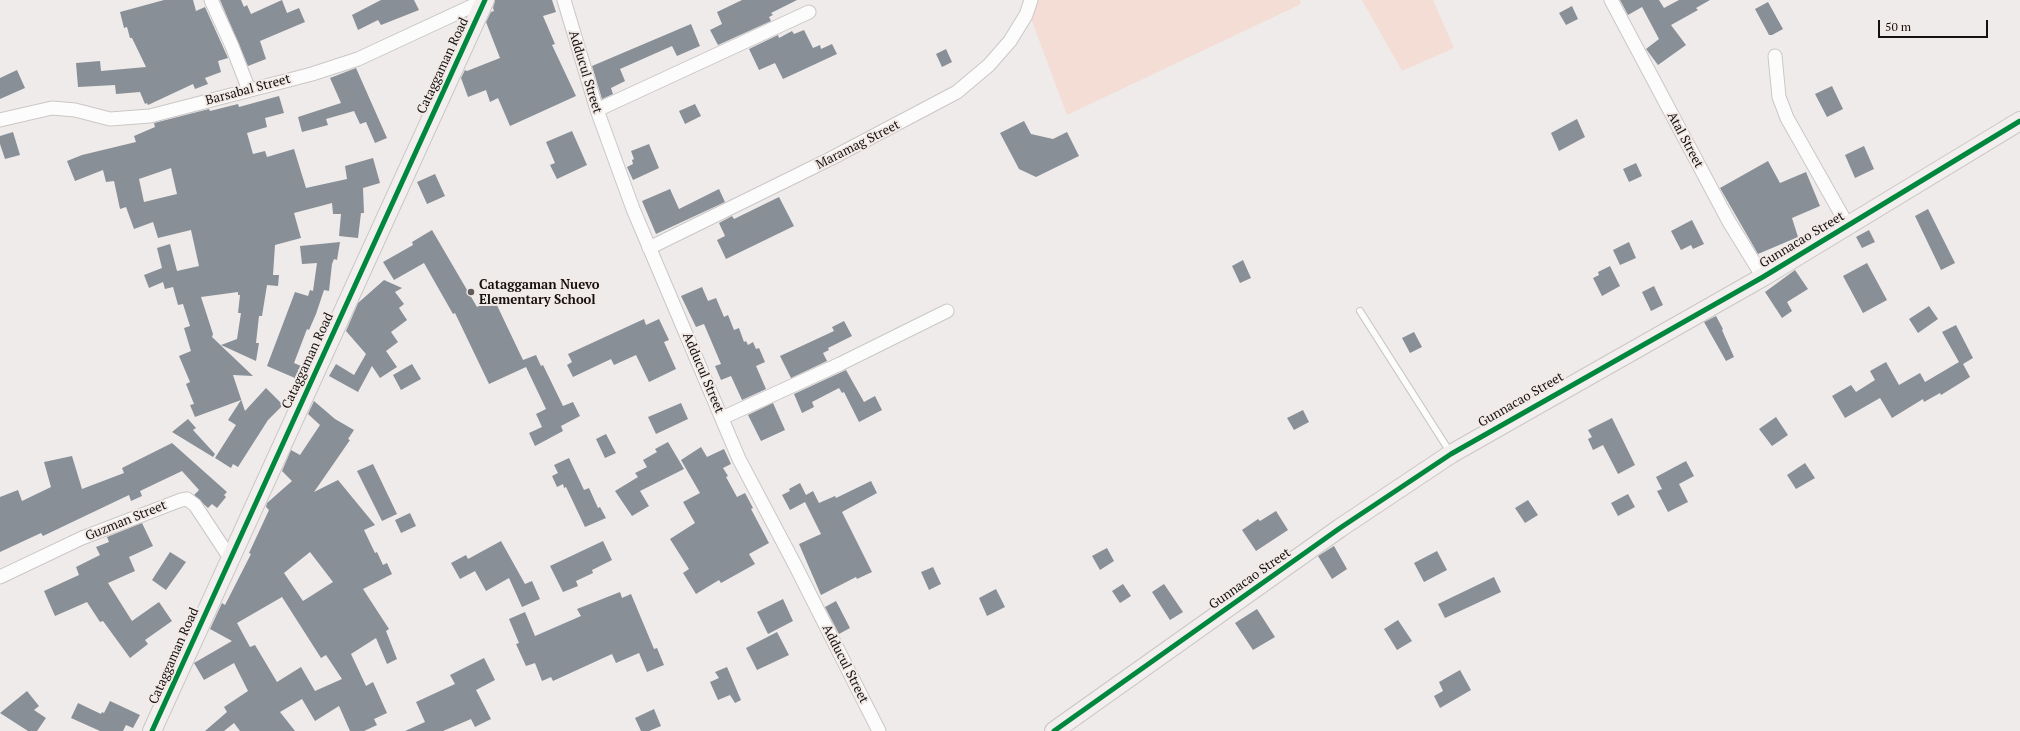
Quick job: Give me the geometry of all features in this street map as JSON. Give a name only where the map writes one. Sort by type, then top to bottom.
[{"type":"street","points":[[211,0],[232,46],[249,90]]},
{"type":"street","name":"Barsabal Street","points":[[0,120],[52,108],[75,110],[110,119],[150,116],[312,74],[358,59],[485,0]]},
{"type":"street","name":"Cataggaman Road","points":[[152,731],[485,0]]},
{"type":"street","name":"Adducul Street","points":[[564,0],[597,110],[633,209],[739,459],[794,563],[879,731]]},
{"type":"street","name":"Maramag Street","points":[[649,248],[832,158],[956,92],[989,65],[1010,41],[1026,15],[1031,0]]},
{"type":"street","name":"Atal Street","points":[[1611,0],[1720,206],[1763,277]]},
{"type":"street","points":[[597,110],[809,12]]},
{"type":"street","points":[[1775,56],[1779,97],[1787,118],[1848,226]]},
{"type":"street","name":"Gunnacao Street","points":[[1062,729],[1340,528],[1451,454],[1763,277],[2020,121]]},
{"type":"street","points":[[722,418],[840,364],[947,311]]},
{"type":"street","name":"Guzman Street","points":[[0,577],[82,538],[187,499],[195,505],[230,558]]},
{"type":"lane","points":[[1360,311],[1451,454]]},
{"type":"shaded area","points":[[1036,0],[1300,0],[1301,4],[1067,115],[1030,16]]},
{"type":"shaded area","points":[[1362,0],[1433,0],[1454,48],[1402,71]]},
{"type":"building","points":[[164,0],[193,0],[196,11],[205,7],[228,58],[218,61],[221,72],[205,78],[208,84],[195,89],[193,84],[148,105],[147,103],[145,104],[140,92],[116,94],[115,85],[78,87],[76,63],[100,61],[101,71],[146,67],[132,38],[130,38],[127,27],[124,28],[120,12]]},
{"type":"building","points":[[220,0],[241,0],[244,7],[247,5],[251,14],[282,0],[287,13],[299,8],[305,22],[260,41],[266,59],[248,66]]},
{"type":"building","points":[[381,0],[414,0],[419,10],[381,25],[378,20],[358,30],[352,15]]},
{"type":"building","points":[[495,0],[552,0],[556,12],[543,16],[555,44],[552,45],[576,96],[510,126],[498,98],[490,102],[486,90],[468,97],[461,78],[465,70],[467,71],[500,58],[486,22],[491,12],[494,11],[493,8]]},
{"type":"building","points":[[742,0],[797,0],[771,13],[773,15],[769,17],[771,21],[718,45],[710,30],[722,24],[717,12]]},
{"type":"building","points":[[1620,0],[1659,0],[1664,8],[1679,0],[1710,0],[1696,8],[1698,10],[1671,25],[1686,45],[1658,65],[1646,49],[1659,39],[1642,7],[1628,15]]},
{"type":"building","points":[[1768,2],[1783,29],[1772,35],[1769,35],[1755,9]]},
{"type":"building","points":[[1572,6],[1578,19],[1566,25],[1559,13]]},
{"type":"building","points":[[691,24],[700,46],[677,56],[672,46],[620,69],[625,81],[611,88],[613,94],[602,99],[592,66]]},
{"type":"building","points":[[804,30],[813,48],[820,45],[821,49],[832,44],[837,54],[783,79],[775,63],[759,70],[749,49],[778,35],[779,38],[792,31],[794,34]]},
{"type":"building","points":[[946,49],[952,62],[942,67],[936,54]]},
{"type":"building","points":[[356,68],[387,138],[375,143],[366,122],[360,124],[354,111],[326,119],[328,125],[302,132],[298,117],[341,103],[330,78]]},
{"type":"building","points":[[17,70],[25,88],[0,99],[0,78]]},
{"type":"building","points":[[1832,86],[1843,109],[1827,117],[1815,94]]},
{"type":"building","points":[[279,96],[284,113],[265,118],[267,127],[247,133],[253,154],[265,151],[267,157],[294,149],[306,188],[347,179],[345,166],[373,158],[380,183],[363,188],[364,213],[361,213],[358,238],[339,236],[341,214],[333,214],[332,203],[294,213],[301,238],[275,245],[273,275],[279,275],[278,286],[267,285],[262,316],[259,316],[256,343],[259,343],[256,361],[221,345],[237,339],[241,313],[238,313],[240,295],[238,295],[238,292],[201,297],[213,334],[212,337],[253,376],[233,375],[245,411],[266,388],[283,405],[268,420],[238,467],[233,464],[231,468],[215,458],[236,425],[228,420],[241,400],[195,417],[190,405],[194,404],[186,384],[190,382],[179,356],[191,351],[184,328],[190,326],[183,304],[178,305],[173,287],[165,289],[163,282],[149,288],[144,275],[162,268],[157,248],[170,244],[177,271],[199,266],[191,230],[158,238],[153,222],[134,229],[126,207],[120,209],[114,181],[106,182],[103,170],[75,181],[67,161],[82,155],[136,142],[134,136],[155,127],[154,123],[209,109],[210,111],[238,104],[239,107]],"holes":[[[171,168],[177,194],[144,202],[139,179]]]},
{"type":"building","points":[[695,104],[701,116],[685,124],[679,111]]},
{"type":"building","points":[[1577,119],[1585,137],[1559,151],[1551,133]]},
{"type":"building","points":[[1024,121],[1031,134],[1053,139],[1067,132],[1079,156],[1036,177],[1019,169],[1000,133]]},
{"type":"building","points":[[572,131],[587,165],[557,179],[550,165],[555,163],[546,142]]},
{"type":"building","points":[[13,132],[20,155],[5,159],[0,144],[0,136]]},
{"type":"building","points":[[649,144],[659,168],[633,180],[627,167],[633,164],[632,160],[634,159],[631,151]]},
{"type":"building","points":[[1864,146],[1874,169],[1855,178],[1845,155]]},
{"type":"building","points":[[1768,161],[1780,183],[1806,172],[1820,206],[1792,218],[1798,237],[1758,254],[1720,188]]},
{"type":"building","points":[[1636,163],[1642,176],[1629,182],[1623,169]]},
{"type":"building","points":[[435,174],[445,196],[427,204],[417,182]]},
{"type":"building","points":[[670,189],[679,209],[719,189],[725,202],[656,234],[642,201]]},
{"type":"building","points":[[779,197],[794,226],[726,259],[717,240],[725,236],[719,223],[732,216],[734,219]]},
{"type":"building","points":[[1928,209],[1955,263],[1941,270],[1915,216]]},
{"type":"building","points":[[1692,220],[1704,244],[1693,249],[1691,245],[1681,250],[1671,231]]},
{"type":"building","points":[[432,230],[477,307],[494,299],[523,360],[536,355],[541,366],[543,365],[563,406],[573,402],[580,416],[561,426],[563,431],[535,446],[529,433],[542,427],[536,414],[546,409],[526,367],[489,384],[455,313],[453,314],[424,263],[394,280],[383,262],[413,245],[412,242]]},
{"type":"building","points":[[1869,230],[1875,242],[1862,248],[1856,237]]},
{"type":"building","points":[[340,242],[337,260],[334,259],[332,264],[329,291],[324,290],[316,314],[309,330],[307,329],[294,363],[301,366],[295,378],[267,366],[295,292],[308,296],[310,290],[313,291],[317,263],[302,264],[300,246]]},
{"type":"building","points":[[1629,242],[1636,258],[1620,265],[1613,250]]},
{"type":"building","points":[[1243,260],[1251,278],[1240,283],[1232,266]]},
{"type":"building","points":[[1867,263],[1887,300],[1863,313],[1843,276]]},
{"type":"building","points":[[1610,266],[1620,286],[1602,296],[1593,278],[1599,275],[1598,272]]},
{"type":"building","points":[[1795,270],[1808,289],[1787,302],[1792,311],[1782,318],[1765,292]]},
{"type":"building","points":[[384,280],[402,288],[395,292],[404,304],[399,308],[407,320],[391,332],[398,342],[386,351],[397,367],[380,378],[372,366],[358,392],[329,376],[336,364],[354,375],[366,354],[346,331],[358,303]]},
{"type":"building","points":[[1654,286],[1663,305],[1651,311],[1642,292]]},
{"type":"building","points":[[702,287],[708,301],[716,298],[724,317],[728,315],[734,330],[739,328],[744,342],[746,341],[748,345],[753,342],[756,349],[759,348],[765,362],[756,366],[766,389],[742,400],[731,376],[721,380],[715,366],[721,364],[704,324],[696,327],[681,296]]},
{"type":"building","points":[[1929,306],[1938,319],[1918,333],[1909,319]]},
{"type":"building","points":[[1716,316],[1734,357],[1726,361],[1704,322]]},
{"type":"building","points":[[644,319],[646,325],[659,319],[669,340],[664,342],[676,369],[649,382],[636,355],[614,365],[611,359],[573,377],[567,365],[572,362],[568,354]]},
{"type":"building","points":[[844,321],[852,336],[828,348],[829,350],[823,353],[827,361],[791,378],[780,356],[834,331],[832,327]]},
{"type":"building","points":[[1956,325],[1973,358],[1963,364],[1970,377],[1941,395],[1940,393],[1924,402],[1923,399],[1892,418],[1880,398],[1845,418],[1832,396],[1851,385],[1856,392],[1875,380],[1870,371],[1886,362],[1899,385],[1920,373],[1925,382],[1959,362],[1942,332]]},
{"type":"building","points":[[1414,332],[1422,347],[1410,353],[1402,338]]},
{"type":"building","points":[[412,364],[421,379],[401,390],[393,375]]},
{"type":"building","points":[[846,370],[864,402],[875,396],[882,410],[859,422],[844,392],[842,393],[839,388],[812,402],[814,407],[802,413],[794,394]]},
{"type":"building","points":[[314,401],[335,419],[354,430],[348,439],[350,440],[314,492],[338,480],[375,525],[364,530],[375,553],[377,552],[383,565],[387,563],[392,574],[363,589],[389,629],[386,631],[397,659],[387,664],[376,638],[351,654],[366,686],[373,682],[387,713],[374,719],[377,725],[364,731],[350,731],[339,706],[315,721],[302,699],[280,712],[295,731],[240,731],[234,723],[224,731],[205,731],[227,712],[224,707],[248,691],[234,663],[204,680],[194,663],[232,641],[210,629],[222,603],[225,605],[251,554],[249,553],[269,510],[266,507],[267,503],[292,481],[282,471],[291,450],[300,455],[320,425],[308,414]],"holes":[[[310,552],[333,582],[303,601],[284,573]],[[282,597],[321,658],[326,655],[342,679],[315,691],[301,667],[277,682],[255,645],[250,647],[237,623]]]},
{"type":"building","points":[[681,403],[688,419],[656,434],[648,417]]},
{"type":"building","points":[[773,403],[785,430],[761,441],[748,415]]},
{"type":"building","points":[[1303,410],[1309,422],[1294,430],[1287,418]]},
{"type":"building","points":[[1776,417],[1788,435],[1772,446],[1759,429]]},
{"type":"building","points":[[1612,418],[1635,465],[1618,474],[1603,445],[1593,450],[1588,439],[1592,437],[1588,430]]},
{"type":"building","points":[[188,419],[196,428],[193,430],[215,454],[213,457],[172,432]]},
{"type":"building","points":[[606,434],[616,453],[605,458],[596,439]]},
{"type":"building","points":[[668,442],[684,469],[640,491],[649,506],[632,516],[615,491],[638,477],[635,473],[647,467],[643,460],[657,452],[655,449]]},
{"type":"building","points":[[172,443],[227,492],[224,495],[226,497],[217,508],[212,504],[208,508],[194,495],[199,490],[182,471],[140,491],[142,496],[131,501],[129,495],[43,536],[41,533],[0,552],[0,497],[18,490],[22,501],[51,487],[44,462],[72,456],[82,489],[124,473],[122,468]]},
{"type":"building","points":[[701,447],[707,457],[724,449],[731,464],[723,468],[728,476],[726,477],[737,497],[745,493],[753,508],[751,509],[769,543],[749,554],[755,564],[721,583],[719,580],[696,594],[683,573],[689,569],[670,539],[695,523],[683,502],[700,493],[681,460]]},
{"type":"building","points":[[569,458],[584,490],[589,488],[598,508],[600,507],[606,518],[585,527],[566,487],[564,488],[563,484],[557,487],[552,476],[558,473],[554,465]]},
{"type":"building","points":[[1686,461],[1694,476],[1679,484],[1688,502],[1668,512],[1657,491],[1662,489],[1656,477]]},
{"type":"building","points":[[1805,463],[1815,478],[1796,489],[1787,475]]},
{"type":"building","points":[[373,464],[397,514],[382,521],[357,471]]},
{"type":"building","points":[[871,481],[877,493],[842,512],[872,572],[857,579],[856,577],[821,595],[799,544],[821,534],[805,502],[790,510],[782,495],[800,483],[806,495],[813,491],[819,503],[835,496],[836,498]]},
{"type":"building","points":[[1628,494],[1635,507],[1618,516],[1611,503]]},
{"type":"building","points":[[1528,500],[1538,515],[1525,523],[1515,508]]},
{"type":"building","points":[[1276,511],[1288,530],[1256,551],[1242,530],[1258,519],[1260,521]]},
{"type":"building","points":[[410,513],[416,526],[401,533],[395,520]]},
{"type":"building","points":[[142,523],[153,546],[129,557],[135,571],[108,583],[132,621],[159,602],[172,621],[145,640],[148,644],[130,658],[103,621],[100,622],[87,602],[55,616],[44,591],[79,575],[76,567],[100,555],[96,547],[109,542],[107,537]]},
{"type":"building","points":[[501,541],[525,584],[532,581],[540,599],[522,607],[509,578],[486,591],[475,571],[460,579],[451,563],[466,555],[468,559]]},
{"type":"building","points":[[603,541],[612,560],[592,570],[593,573],[576,581],[578,586],[563,592],[550,566]]},
{"type":"building","points":[[1334,546],[1347,569],[1332,579],[1318,556]]},
{"type":"building","points":[[1107,548],[1114,561],[1100,570],[1092,556]]},
{"type":"building","points":[[1437,551],[1447,570],[1424,582],[1414,563]]},
{"type":"building","points":[[170,552],[186,562],[166,590],[152,580]]},
{"type":"building","points":[[933,567],[941,584],[929,590],[921,572]]},
{"type":"building","points":[[1494,577],[1501,592],[1445,618],[1438,604]]},
{"type":"building","points":[[1123,584],[1131,596],[1120,603],[1112,591]]},
{"type":"building","points":[[1164,584],[1183,612],[1170,620],[1152,592]]},
{"type":"building","points":[[996,589],[1005,607],[987,616],[979,598]]},
{"type":"building","points":[[620,592],[622,598],[631,594],[654,649],[657,648],[664,665],[647,672],[639,653],[616,663],[612,654],[553,681],[551,677],[542,681],[535,663],[526,666],[516,644],[519,643],[509,619],[525,612],[535,636],[581,616],[577,609]]},
{"type":"building","points":[[783,599],[793,621],[768,634],[757,612]]},
{"type":"building","points":[[836,601],[850,628],[839,634],[825,607]]},
{"type":"building","points":[[1257,609],[1275,637],[1253,650],[1235,623]]},
{"type":"building","points":[[1398,620],[1412,641],[1397,650],[1384,629]]},
{"type":"building","points":[[777,632],[789,655],[757,670],[746,648]]},
{"type":"building","points":[[484,658],[495,680],[476,690],[491,719],[475,727],[471,719],[443,731],[405,731],[425,722],[416,702],[455,684],[450,675]]},
{"type":"building","points":[[727,667],[741,700],[735,703],[730,695],[718,700],[710,682],[719,678],[715,672]]},
{"type":"building","points":[[1460,670],[1471,690],[1440,708],[1434,696],[1443,691],[1439,682]]},
{"type":"building","points":[[27,691],[39,706],[34,710],[46,718],[37,731],[28,731],[0,713]]},
{"type":"building","points":[[110,701],[140,715],[133,728],[126,725],[123,731],[100,731],[71,718],[78,703],[101,714],[102,712],[104,713]]},
{"type":"building","points":[[654,709],[661,726],[649,731],[641,731],[635,718]]},
{"type":"cycle path","points":[[152,731],[485,0]]},
{"type":"cycle path","points":[[1054,731],[1340,528],[1451,454],[1763,277],[2020,121]]},
{"type":"place","name":"Cataggaman Nuevo Elementary School","points":[[471,292]]}]
